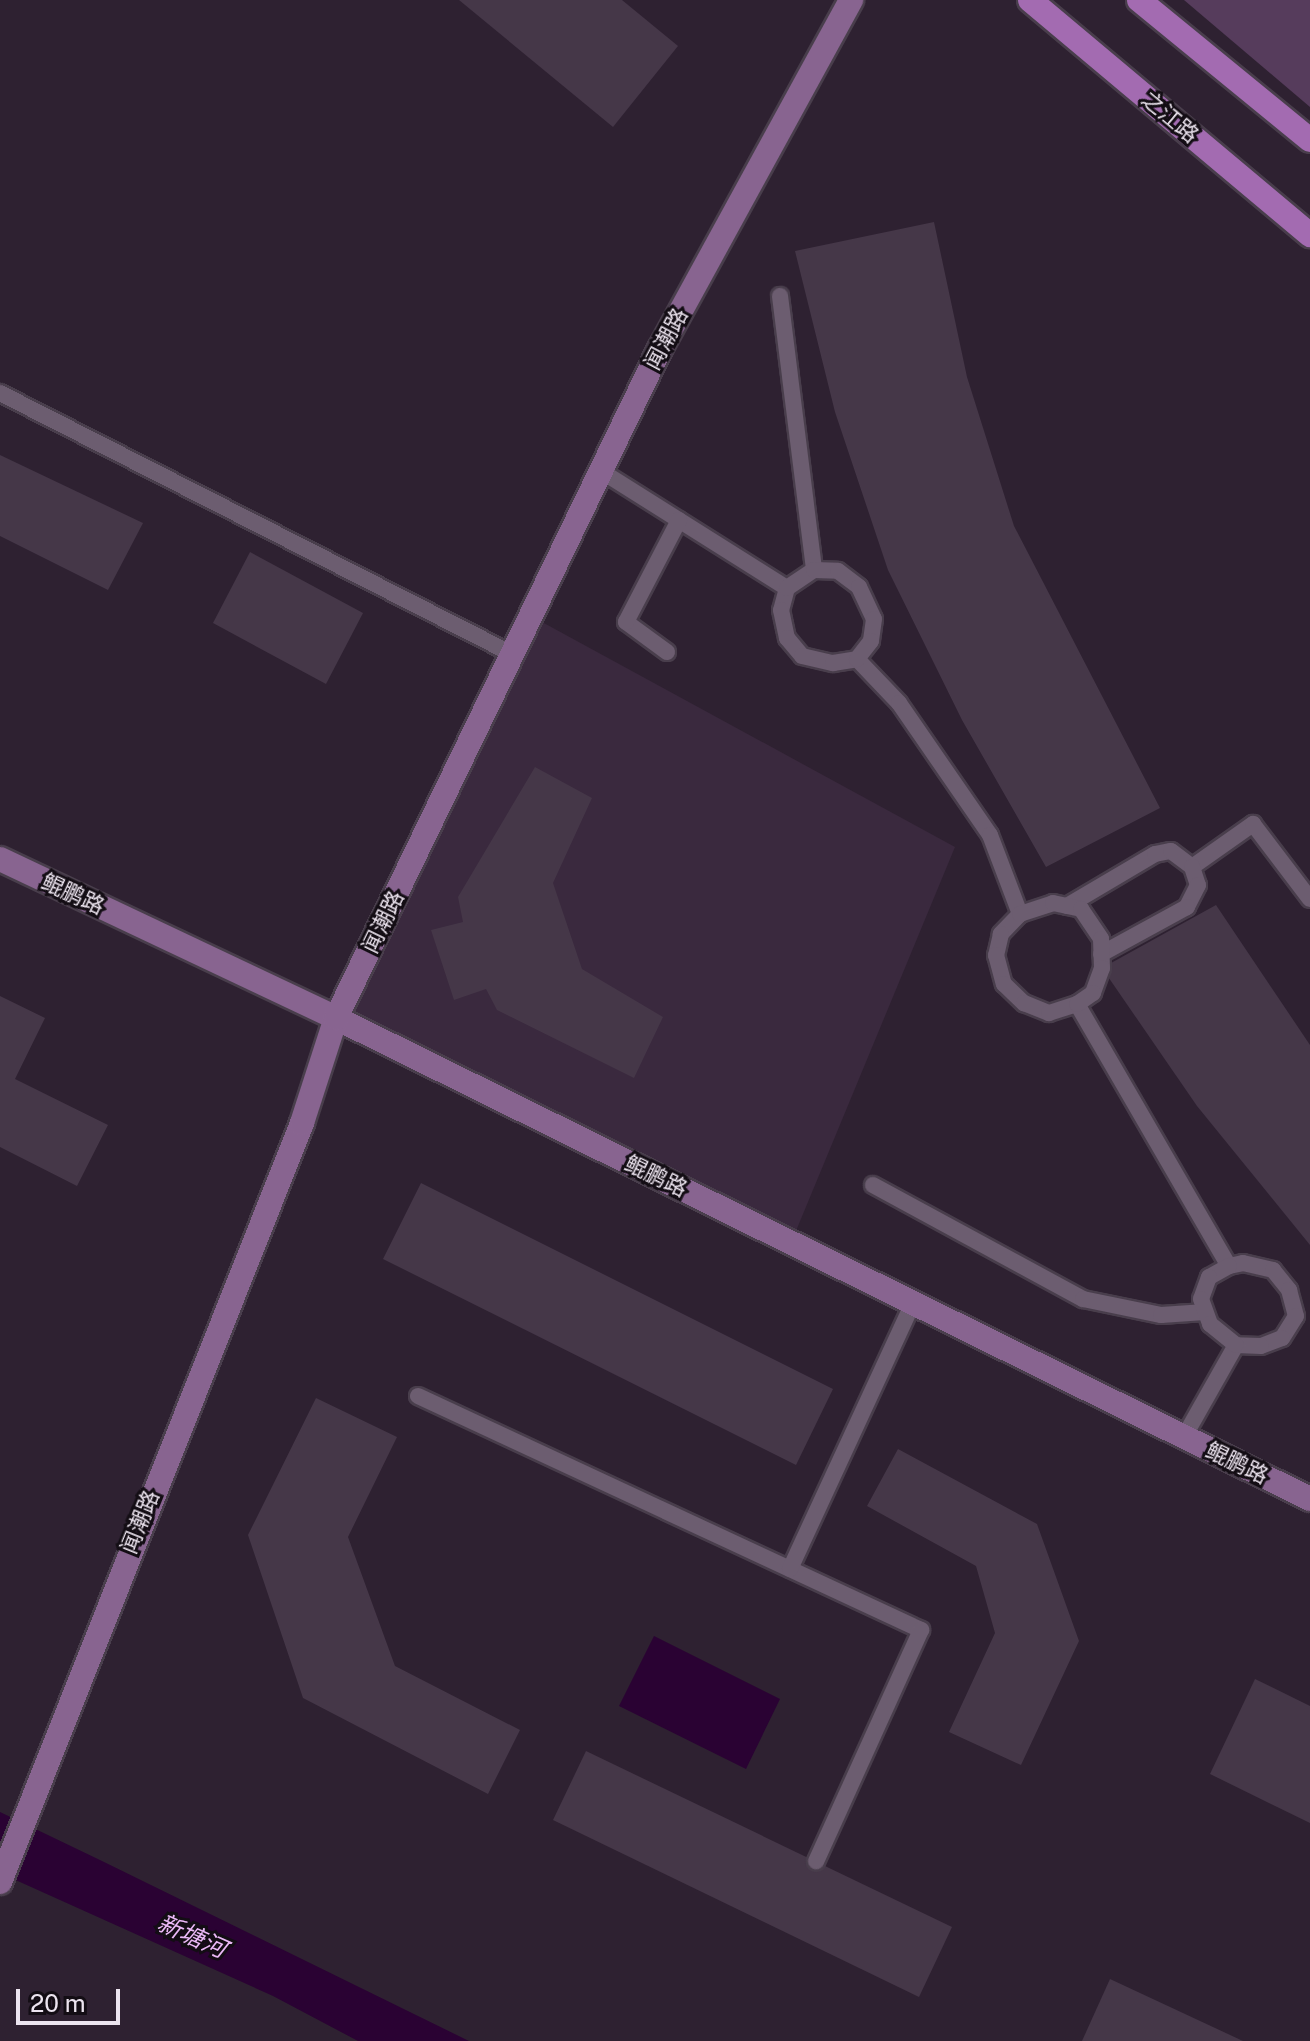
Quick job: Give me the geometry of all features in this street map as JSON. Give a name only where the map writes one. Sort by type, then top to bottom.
[{"type":"main road","name":"之江路","points":[[1030,0],[1310,235]]},
{"type":"main road","points":[[1139,0],[1310,140]]},
{"type":"street","name":"闻潮路","points":[[0,1882],[302,1123],[336,1018],[660,349],[851,0]]},
{"type":"street","name":"鲲鹏路","points":[[0,859],[336,1018],[1310,1499]]},
{"type":"lane","points":[[780,296],[814,570]]},
{"type":"lane","points":[[0,393],[512,654]]},
{"type":"lane","points":[[601,471],[787,588]]},
{"type":"lane","points":[[667,652],[626,622],[679,520]]},
{"type":"lane","points":[[814,570],[838,571],[859,587],[874,619],[871,641],[857,659],[833,663],[802,656],[787,638],[781,610],[787,588],[814,570]]},
{"type":"lane","points":[[857,659],[899,703],[990,835],[1020,914]]},
{"type":"lane","points":[[1192,867],[1253,824],[1310,899]]},
{"type":"lane","points":[[1067,906],[1155,854],[1171,851],[1192,867],[1198,885],[1187,907],[1101,954]]},
{"type":"lane","points":[[1053,903],[1067,906],[1081,909],[1101,939],[1101,954],[1093,993],[1077,1004],[1049,1013],[1024,1003],[1004,984],[996,955],[1001,934],[1020,914],[1053,903]]},
{"type":"lane","points":[[1077,1004],[1229,1266]]},
{"type":"lane","points":[[873,1185],[1083,1299],[1161,1315],[1205,1312]]},
{"type":"lane","points":[[1243,1263],[1273,1270],[1289,1290],[1296,1316],[1282,1338],[1261,1346],[1236,1345],[1210,1324],[1201,1299],[1209,1277],[1229,1266],[1243,1263]]},
{"type":"lane","points":[[790,1569],[913,1303]]},
{"type":"lane","points":[[1184,1437],[1236,1345]]},
{"type":"lane","points":[[418,1396],[921,1630],[816,1861]]},
{"type":"shaded area","points":[[1184,0],[1310,0],[1310,107]]},
{"type":"shaded area","points":[[531,616],[955,847],[791,1243],[336,1018]]},
{"type":"water","points":[[654,1636],[780,1699],[746,1769],[619,1706]]},
{"type":"water","name":"新塘河","points":[[0,1812],[469,2041],[358,2041],[273,1996],[0,1873]]},
{"type":"building","points":[[459,0],[622,0],[678,46],[613,127]]},
{"type":"building","points":[[934,222],[967,377],[1014,526],[1160,808],[1046,867],[962,720],[888,570],[835,412],[795,251]]},
{"type":"building","points":[[0,455],[143,523],[108,590],[0,536]]},
{"type":"building","points":[[250,552],[363,613],[326,684],[213,623]]},
{"type":"building","points":[[535,767],[592,798],[553,883],[582,969],[663,1017],[634,1078],[497,1010],[486,989],[454,1000],[431,930],[463,922],[458,897]]},
{"type":"building","points":[[1216,905],[1310,1045],[1310,1245],[1197,1106],[1102,968]]},
{"type":"building","points":[[0,996],[45,1018],[15,1079],[108,1125],[77,1186],[0,1147]]},
{"type":"building","points":[[421,1183],[833,1389],[796,1465],[383,1259]]},
{"type":"building","points":[[316,1398],[397,1437],[348,1537],[395,1666],[520,1730],[488,1794],[303,1698],[248,1535]]},
{"type":"building","points":[[898,1449],[1037,1524],[1079,1641],[1021,1765],[949,1732],[995,1633],[976,1566],[867,1506]]},
{"type":"building","points":[[1255,1679],[1310,1706],[1310,1823],[1210,1774]]},
{"type":"building","points":[[586,1751],[952,1927],[919,1997],[553,1820]]},
{"type":"building","points":[[1110,1979],[1243,2041],[1082,2041]]}]
